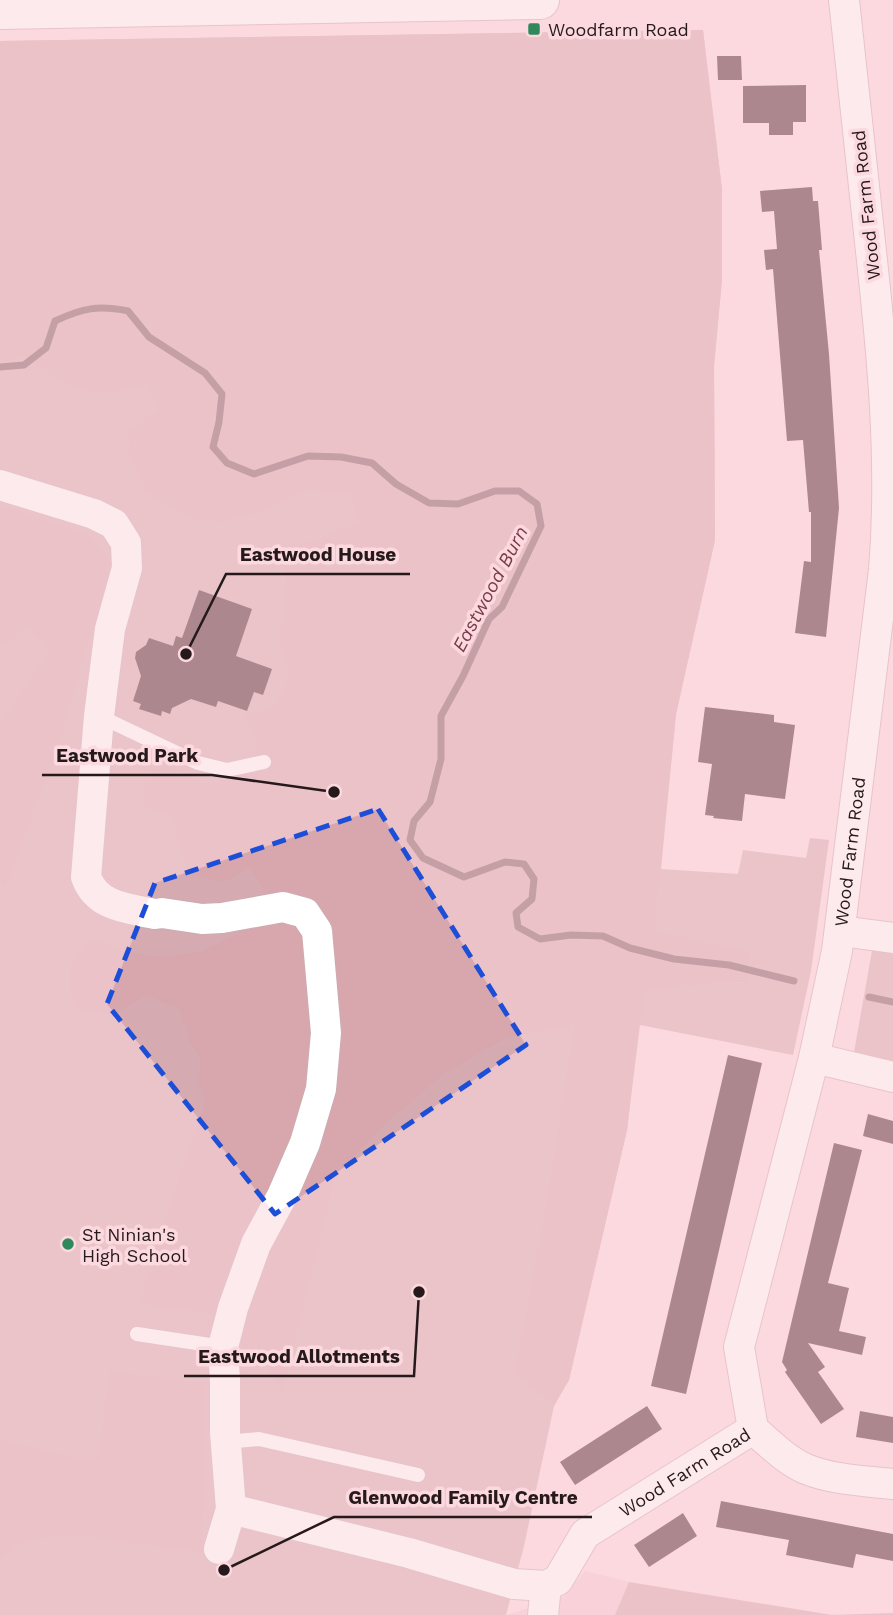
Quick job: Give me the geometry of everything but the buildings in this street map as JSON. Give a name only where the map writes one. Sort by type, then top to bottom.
[{"type":"main road","points":[[0,10],[540,0]]},
{"type":"street","name":"Wood Farm Road","points":[[230,1509],[409,1553],[514,1584],[545,1600],[585,1534],[753,1429],[739,1347],[814,1058],[841,931],[889,514],[886,329],[844,0]]},
{"type":"street","points":[[0,485],[94,514],[114,524],[126,543],[127,568],[110,629],[99,716],[86,877],[97,897],[106,903],[155,914],[201,919],[283,907],[305,913],[317,931],[326,1033],[321,1088],[305,1143],[282,1196],[256,1244],[233,1308],[223,1347],[230,1509],[219,1549]]},
{"type":"street","points":[[841,931],[893,938]]},
{"type":"street","points":[[814,1058],[893,1077]]},
{"type":"street","points":[[753,1429],[772,1446],[806,1469],[841,1478],[893,1484]]},
{"type":"lane","points":[[99,716],[198,763],[226,770],[264,762]]},
{"type":"lane","points":[[137,1334],[223,1347]]},
{"type":"lane","points":[[226,1441],[259,1439],[418,1475]]},
{"type":"highlighted area","points":[[378,809],[526,1045],[275,1214],[107,1004],[155,883]]},
{"type":"shaded area","points":[[703,30],[722,190],[722,279],[714,366],[715,540],[676,714],[661,869],[738,874],[743,850],[806,858],[810,838],[829,840],[811,971],[793,1055],[640,1025],[627,1130],[569,1380],[554,1406],[506,1615],[0,1615],[0,41]],"holes":[[[749,952],[746,982],[647,987]]]},
{"type":"shaded area","points":[[703,30],[722,190],[722,279],[714,366],[715,540],[676,714],[654,931],[750,952],[747,982],[647,988],[638,1032],[627,1130],[569,1380],[554,1405],[515,1374],[575,1024],[508,1037],[445,1073],[387,1122],[335,1175],[283,1392],[255,1349],[234,1347],[241,1317],[139,1304],[193,1134],[200,1122],[205,1101],[198,1080],[201,1060],[190,1043],[179,1009],[146,995],[113,1015],[76,1010],[70,979],[73,964],[92,937],[121,951],[163,957],[202,952],[241,932],[271,905],[250,867],[224,882],[188,875],[172,817],[143,805],[146,770],[172,766],[210,785],[244,775],[258,745],[245,716],[275,706],[290,677],[278,640],[286,603],[285,570],[292,548],[358,523],[350,494],[309,489],[271,508],[221,522],[186,517],[147,493],[130,457],[129,432],[159,409],[146,385],[103,393],[63,384],[29,357],[0,361],[0,41]]},
{"type":"shaded area","points":[[0,505],[85,533],[112,560],[64,728],[5,889],[0,881],[0,720],[13,706],[50,649],[29,626],[0,648]]},
{"type":"shaded area","points":[[873,945],[893,948],[893,1066],[853,1058]]},
{"type":"shaded area","points":[[109,1371],[205,1384],[202,1552],[68,1534],[17,1543],[0,1561],[0,1439],[84,1460],[99,1458]]},
{"type":"shaded area","points":[[585,1571],[629,1582],[684,1615],[507,1615],[563,1597]]},
{"type":"shaded area","points":[[629,1582],[832,1615],[615,1615]]},
{"type":"shaded area","points":[[893,1613],[893,1615],[832,1615]]},
{"type":"waterway","name":"Eastwood Burn","points":[[0,367],[24,365],[46,348],[55,321],[99,308],[128,311],[149,337],[205,373],[222,394],[213,447],[227,463],[254,474],[308,456],[341,457],[372,463],[396,484],[429,503],[458,504],[495,491],[519,491],[537,504],[541,526],[502,607],[489,619],[441,716],[441,759],[430,802],[414,821],[410,840],[423,858],[464,877],[505,862],[524,864],[534,879],[532,899],[516,913],[518,927],[540,939],[571,935],[603,936],[630,948],[674,959],[729,965],[794,981]]},
{"type":"waterway","points":[[869,997],[893,1002]]},
{"type":"place","name":"Woodfarm Road","points":[[534,29]]},
{"type":"place","name":"Eastwood House","points":[[186,654]]},
{"type":"place","name":"Eastwood Park","points":[[334,792]]},
{"type":"place","name":"St Ninian's High School","points":[[68,1244]]},
{"type":"place","name":"Eastwood Allotments","points":[[419,1292]]},
{"type":"place","name":"Glenwood Family Centre","points":[[224,1570]]}]
